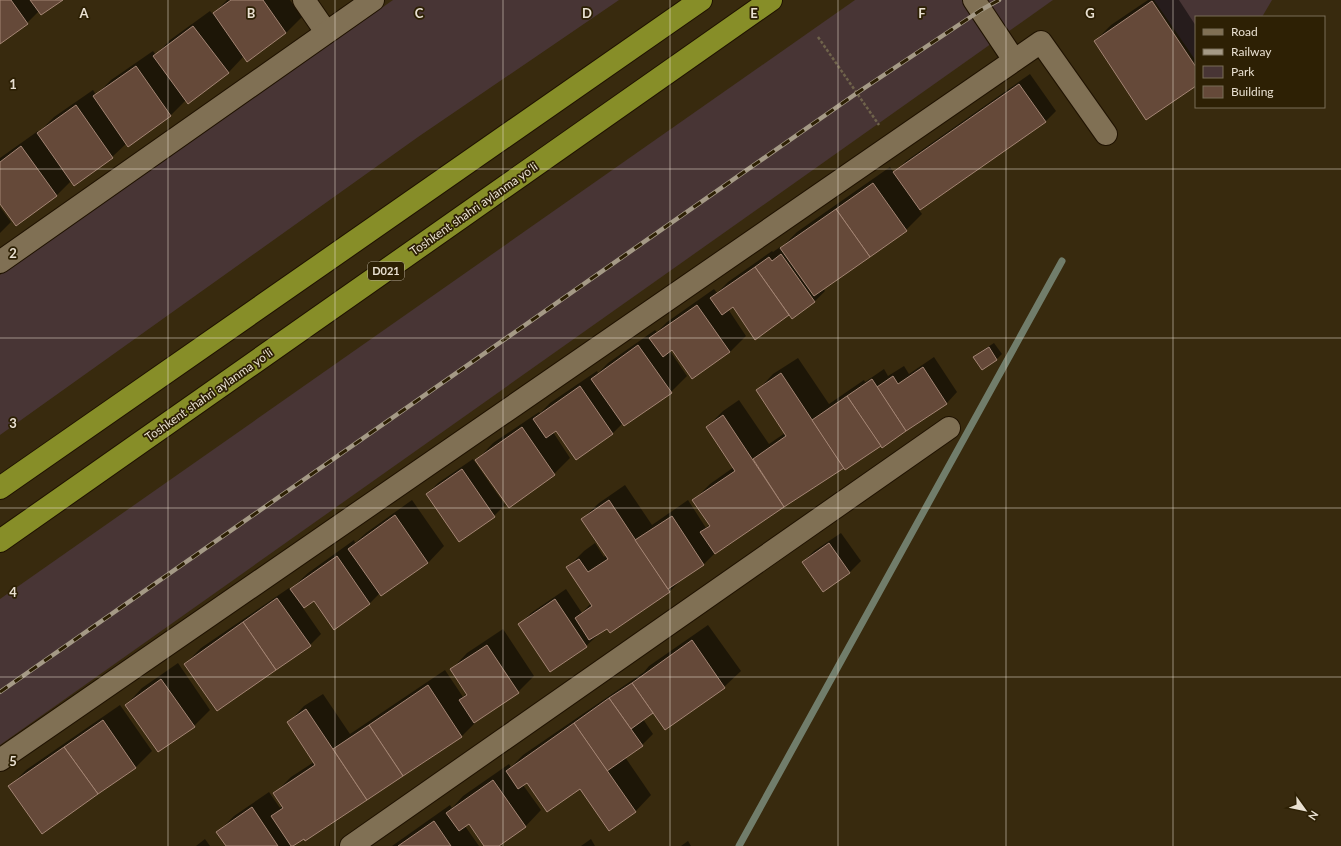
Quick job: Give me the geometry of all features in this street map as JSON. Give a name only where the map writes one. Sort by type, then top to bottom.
[{"type":"highway","points":[[0,488],[701,0]]},
{"type":"highway","name":"Toshkent shahri aylanma yoʻli","points":[[0,541],[771,0]]},
{"type":"street","points":[[304,0],[326,32]]},
{"type":"street","points":[[0,262],[373,0]]},
{"type":"street","points":[[974,0],[1014,60]]},
{"type":"street","points":[[0,760],[1041,42],[1106,134]]},
{"type":"street","points":[[351,846],[949,428]]},
{"type":"path","points":[[818,37],[892,144]]},
{"type":"green space","points":[[393,0],[619,0],[418,137],[0,435],[0,275]]},
{"type":"green space","points":[[855,0],[1053,0],[0,745],[0,599]]},
{"type":"green space","points":[[1154,0],[1272,0],[1263,16],[1195,16],[1195,60]]},
{"type":"building","points":[[0,0],[11,0],[28,24],[0,44]]},
{"type":"building","points":[[30,0],[63,0],[41,15]]},
{"type":"building","points":[[231,0],[263,0],[286,33],[247,62],[213,13]]},
{"type":"building","points":[[1152,1],[1195,66],[1195,87],[1146,120],[1094,41]]},
{"type":"building","points":[[193,26],[229,73],[188,104],[153,56]]},
{"type":"building","points":[[136,66],[171,116],[128,147],[93,96]]},
{"type":"building","points":[[1019,84],[1046,122],[920,210],[893,172]]},
{"type":"building","points":[[76,105],[113,158],[74,186],[37,133]]},
{"type":"building","points":[[21,146],[57,196],[16,226],[0,204],[0,162]]},
{"type":"building","points":[[873,183],[907,231],[870,257],[836,209]]},
{"type":"building","points":[[836,209],[870,257],[814,296],[780,248]]},
{"type":"building","points":[[781,254],[815,302],[792,319],[755,267],[769,257],[772,261]]},
{"type":"building","points":[[755,267],[789,315],[755,340],[733,307],[722,315],[710,298]]},
{"type":"building","points":[[697,305],[730,352],[692,379],[672,350],[663,357],[649,338]]},
{"type":"building","points":[[638,345],[672,393],[624,426],[591,379]]},
{"type":"building","points":[[989,347],[997,360],[982,370],[973,357]]},
{"type":"building","points":[[923,367],[947,404],[906,431],[877,387],[893,376],[898,384]]},
{"type":"building","points":[[781,373],[844,468],[784,507],[753,459],[786,436],[756,390]]},
{"type":"building","points":[[872,379],[906,431],[882,448],[847,396]]},
{"type":"building","points":[[580,386],[613,434],[576,460],[556,431],[546,438],[533,419]]},
{"type":"building","points":[[847,396],[881,446],[845,470],[812,420]]},
{"type":"building","points":[[723,415],[784,507],[715,554],[700,532],[710,526],[692,500],[735,471],[706,427]]},
{"type":"building","points":[[522,427],[555,475],[509,508],[475,460]]},
{"type":"building","points":[[462,469],[495,517],[459,542],[426,494]]},
{"type":"building","points":[[609,500],[670,592],[610,633],[607,629],[589,640],[575,618],[592,606],[566,567],[579,559],[588,572],[608,559],[581,519]]},
{"type":"building","points":[[395,515],[428,563],[381,596],[348,549]]},
{"type":"building","points":[[672,516],[704,565],[668,589],[635,540]]},
{"type":"building","points":[[829,543],[850,573],[823,592],[802,562]]},
{"type":"building","points":[[337,556],[370,604],[334,630],[314,601],[304,608],[290,589]]},
{"type":"building","points":[[277,598],[311,646],[276,670],[243,622]]},
{"type":"building","points":[[555,599],[587,647],[550,672],[518,624]]},
{"type":"building","points":[[243,622],[276,670],[217,711],[184,664]]},
{"type":"building","points":[[692,640],[725,688],[665,730],[632,683]]},
{"type":"building","points":[[487,645],[519,693],[474,723],[459,700],[467,695],[450,669]]},
{"type":"building","points":[[161,679],[195,727],[158,752],[125,705]]},
{"type":"building","points":[[632,683],[653,713],[631,729],[609,698]]},
{"type":"building","points":[[428,685],[462,737],[403,776],[369,725]]},
{"type":"building","points":[[609,698],[643,746],[607,771],[574,723]]},
{"type":"building","points":[[306,709],[367,800],[305,841],[304,839],[291,846],[271,816],[283,808],[273,793],[315,765],[287,722]]},
{"type":"building","points":[[103,720],[136,768],[98,794],[64,747]]},
{"type":"building","points":[[574,723],[636,812],[609,831],[580,789],[547,812],[527,783],[518,789],[506,771]]},
{"type":"building","points":[[369,725],[403,776],[367,800],[333,749]]},
{"type":"building","points":[[64,747],[98,794],[42,834],[8,786]]},
{"type":"building","points":[[493,780],[526,827],[499,846],[484,846],[469,824],[459,831],[446,813]]},
{"type":"building","points":[[252,807],[278,846],[226,846],[216,832]]},
{"type":"building","points":[[434,821],[451,846],[398,846]]},
{"type":"waterway","points":[[739,846],[1062,261]]},
{"type":"railway","points":[[0,692],[857,93],[981,10],[999,0]]}]
